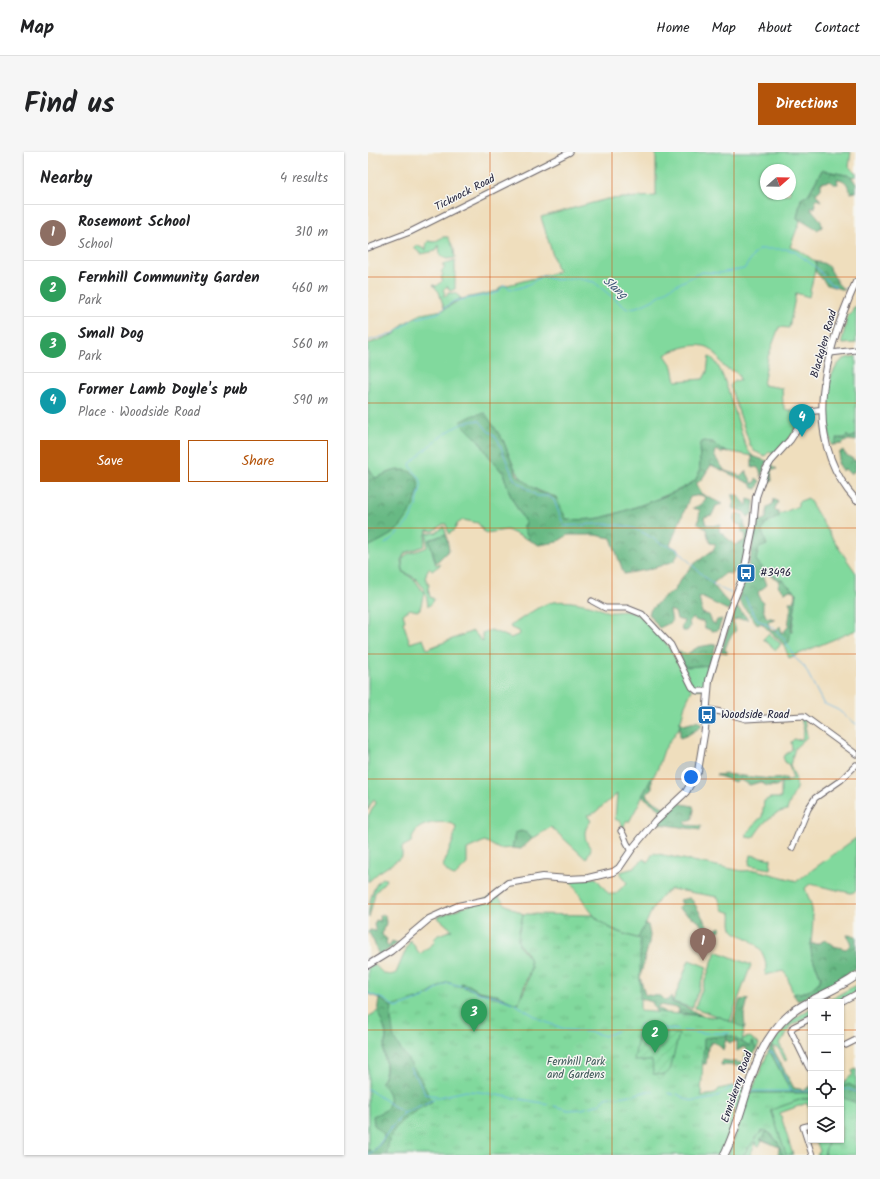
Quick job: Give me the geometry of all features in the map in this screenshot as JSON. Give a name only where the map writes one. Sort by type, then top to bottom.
[{"type":"main road","name":"Enniskerry Road","points":[[724,1155],[758,1057],[773,1032],[798,1008],[856,976]]},
{"type":"street","name":"Ticknock Road","points":[[368,248],[410,232],[570,152]]},
{"type":"street","name":"Blackglen Road","points":[[856,282],[846,306],[831,353],[823,386],[821,410],[824,436],[832,462],[841,480],[856,500]]},
{"type":"street","points":[[831,353],[856,350]]},
{"type":"street","points":[[368,965],[391,951],[429,919],[461,905],[486,900],[508,883],[543,877],[568,879],[588,878],[611,873],[619,868],[632,849],[656,821],[686,792],[698,771],[707,691],[720,640],[743,577],[753,527],[756,497],[765,471],[771,461],[790,440],[805,417],[812,411],[821,410]]},
{"type":"street","points":[[592,601],[605,608],[627,608],[638,610],[671,645],[684,675],[694,690],[707,691]]},
{"type":"street","points":[[706,710],[734,715],[746,719],[804,716],[856,754]]},
{"type":"street","points":[[792,848],[808,809],[815,798],[841,780],[856,764]]},
{"type":"street","points":[[621,830],[624,834],[628,847],[632,849]]},
{"type":"street","points":[[844,1000],[856,994]]},
{"type":"street","points":[[808,1020],[793,1027],[791,1031],[808,1064]]},
{"type":"street","points":[[846,1045],[856,1040]]},
{"type":"street","points":[[808,1126],[803,1127],[808,1143]]},
{"type":"street","points":[[808,1143],[812,1155]]},
{"type":"green space","points":[[656,152],[851,152],[849,167],[856,173],[856,177],[822,170],[808,195],[801,199],[797,218],[800,221],[790,247],[799,250],[816,262],[815,271],[809,297],[796,293],[789,328],[779,327],[768,357],[763,385],[782,388],[783,404],[786,410],[807,411],[798,422],[792,435],[774,454],[769,452],[765,456],[754,451],[750,445],[730,386],[734,381],[740,380],[738,374],[724,367],[715,353],[706,347],[688,346],[670,352],[665,355],[673,367],[676,381],[703,379],[707,372],[709,357],[714,360],[720,369],[725,382],[746,447],[753,456],[721,450],[713,442],[699,449],[700,464],[696,479],[681,489],[620,512],[600,518],[583,520],[566,519],[556,497],[534,488],[520,477],[503,440],[460,422],[479,441],[503,473],[511,497],[526,524],[523,526],[529,540],[507,530],[485,533],[478,523],[463,520],[457,524],[455,529],[449,534],[446,524],[443,524],[434,531],[427,530],[424,546],[405,553],[401,560],[403,572],[415,580],[424,593],[420,609],[417,611],[410,609],[403,614],[405,621],[403,622],[410,643],[423,639],[427,649],[473,631],[483,642],[482,633],[491,630],[511,638],[520,634],[519,631],[511,628],[510,626],[539,607],[554,602],[575,602],[594,606],[609,612],[630,612],[651,624],[667,645],[692,690],[685,705],[679,728],[664,750],[658,768],[629,822],[627,820],[623,828],[621,822],[615,819],[617,794],[593,814],[587,815],[591,821],[586,828],[585,835],[591,849],[586,859],[551,827],[532,839],[525,833],[516,833],[512,848],[499,849],[485,841],[467,849],[467,864],[455,876],[451,875],[443,866],[453,841],[456,827],[453,824],[440,822],[427,824],[417,829],[411,842],[402,847],[402,857],[378,873],[368,882],[368,816],[376,803],[374,799],[368,810],[368,547],[397,530],[401,470],[375,478],[368,466],[368,344],[395,334],[403,324],[421,314],[443,310],[461,299],[498,291],[500,287],[558,272],[541,217],[607,199],[656,196]]},
{"type":"green space","points":[[822,170],[851,176],[856,184],[856,192],[851,193],[846,183],[840,179],[837,179],[838,184],[834,184],[829,181],[821,183],[821,189],[816,194],[821,201],[816,199],[815,208],[811,206],[822,224],[822,227],[817,230],[797,218],[801,199],[808,195]]},
{"type":"green space","points":[[443,237],[448,237],[454,249],[455,258],[447,259],[440,256],[439,245],[436,251],[421,254],[414,248],[416,245],[426,250],[428,241],[434,242]]},
{"type":"green space","points":[[455,260],[455,289],[450,291],[447,286],[443,290],[445,293],[443,296],[447,296],[448,293],[455,293],[461,298],[444,308],[439,292],[433,285],[437,286],[443,280],[441,278],[443,274],[441,272],[445,267],[442,265]]},
{"type":"green space","points":[[816,262],[827,265],[837,283],[844,290],[827,285],[815,271]]},
{"type":"green space","points":[[856,306],[856,343],[843,344],[842,341],[848,314],[851,314],[853,308]]},
{"type":"green space","points":[[856,356],[856,435],[849,438],[840,438],[832,446],[826,402],[827,391],[834,370],[841,361],[846,358]]},
{"type":"green space","points":[[485,413],[503,440],[517,475],[539,492],[556,497],[566,519],[579,520],[608,516],[651,502],[690,484],[698,475],[700,466],[700,443],[704,441],[713,442],[721,450],[728,452],[721,453],[717,450],[714,452],[715,457],[725,471],[737,474],[740,477],[746,471],[752,483],[755,483],[756,478],[760,481],[757,489],[753,488],[751,484],[711,465],[702,479],[696,484],[702,494],[722,504],[716,506],[712,515],[704,517],[706,524],[712,526],[720,524],[719,531],[735,545],[744,541],[746,535],[742,532],[741,525],[736,524],[733,518],[737,513],[743,515],[745,527],[751,533],[742,569],[731,574],[726,573],[712,584],[731,605],[728,610],[699,596],[702,613],[709,615],[712,622],[715,624],[717,620],[722,619],[718,630],[713,631],[705,628],[703,621],[697,621],[693,618],[689,621],[690,627],[687,631],[683,631],[681,628],[684,621],[677,619],[675,612],[670,610],[672,622],[659,628],[649,614],[651,609],[666,595],[674,591],[680,580],[694,564],[713,550],[716,544],[710,543],[706,529],[698,524],[700,510],[693,508],[702,504],[706,498],[701,495],[690,497],[670,545],[680,551],[674,561],[651,569],[624,574],[611,538],[595,535],[568,535],[557,542],[539,545],[529,540],[523,525],[526,524],[511,497],[503,473],[479,441],[460,422],[474,415]]},
{"type":"green space","points":[[847,435],[849,438],[856,435],[856,441],[848,440],[842,444],[834,445],[837,438],[845,439]]},
{"type":"green space","points":[[843,450],[845,454],[856,461],[855,471],[850,474],[845,469],[843,471],[838,463],[840,452]]},
{"type":"green space","points":[[752,456],[767,461],[761,477],[760,471],[757,467],[752,468]]},
{"type":"green space","points":[[772,464],[777,469],[771,469],[772,481],[766,483],[764,488],[763,486]]},
{"type":"green space","points":[[368,466],[375,478],[398,470],[411,472],[417,478],[419,486],[417,496],[408,516],[397,530],[368,547]]},
{"type":"green space","points":[[732,495],[738,495],[747,506],[748,499],[754,501],[753,513],[748,517],[744,512],[732,508],[734,501]]},
{"type":"green space","points":[[808,498],[834,541],[856,573],[856,630],[789,658],[784,645],[792,631],[797,593],[780,579],[765,572],[751,555],[756,525],[798,506],[798,502]]},
{"type":"green space","points":[[774,499],[778,502],[774,510],[778,512],[779,517],[765,524],[762,531],[767,545],[759,548],[756,560],[765,571],[782,580],[797,593],[789,642],[784,645],[761,623],[758,625],[738,600],[751,555],[758,517],[761,521],[766,518],[767,507],[773,504]],"holes":[[[762,571],[780,581],[778,586],[784,592],[791,590],[796,593],[793,602],[789,602],[791,606],[788,627],[782,633],[780,626],[775,631],[770,630],[768,621],[775,619],[766,617],[763,609],[763,602],[760,599],[758,592],[767,585]]]},
{"type":"green space","points":[[444,526],[446,534],[429,540],[436,565],[439,563],[440,565],[432,571],[429,568],[426,573],[427,574],[425,577],[429,585],[428,588],[430,597],[434,599],[428,607],[423,588],[415,578],[404,572],[402,565],[405,556],[427,547],[427,533],[436,533]]},
{"type":"green space","points":[[446,534],[449,550],[436,563],[429,540]]},
{"type":"green space","points":[[738,608],[748,619],[737,619],[733,621],[736,630],[729,639],[725,649],[728,653],[721,652],[734,609]]},
{"type":"green space","points":[[768,634],[781,644],[776,650],[763,639]]},
{"type":"green space","points":[[716,644],[711,665],[687,667],[683,664],[678,651],[687,654],[698,647]]},
{"type":"green space","points":[[713,664],[705,689],[694,689],[683,665]]},
{"type":"green space","points":[[804,718],[807,737],[795,748],[790,765],[796,780],[796,788],[787,810],[781,811],[767,820],[753,838],[746,837],[748,831],[762,817],[764,801],[770,798],[781,798],[781,782],[793,779],[789,765],[785,762],[783,757],[792,749],[791,742],[794,739],[802,739],[804,731],[801,719]]},
{"type":"green space","points":[[680,721],[684,725],[698,721],[701,723],[701,727],[680,738]]},
{"type":"green space","points":[[725,774],[771,779],[786,778],[788,782],[781,782],[777,786],[767,786],[760,782],[750,785],[740,780],[735,782],[716,775]]},
{"type":"green space","points":[[652,777],[652,790],[648,792],[647,797],[663,807],[667,806],[658,815],[661,810],[642,796]]},
{"type":"green space","points":[[677,803],[693,806],[694,810],[692,819],[685,822],[686,825],[701,826],[700,830],[660,824],[657,822]]},
{"type":"green space","points":[[521,831],[527,833],[532,839],[521,849],[512,848],[515,833]]},
{"type":"green space","points":[[856,838],[856,891],[851,893],[810,884],[805,888],[811,904],[813,915],[811,949],[819,972],[820,981],[812,989],[797,994],[793,994],[787,976],[783,971],[765,975],[766,963],[759,948],[750,940],[733,930],[731,925],[731,913],[723,910],[718,897],[671,889],[660,898],[656,904],[648,918],[640,939],[613,930],[604,924],[591,912],[570,880],[596,878],[609,894],[615,894],[627,883],[620,872],[634,868],[643,859],[648,862],[653,853],[742,871],[756,870],[797,881]]},
{"type":"green space","points":[[751,855],[771,859],[770,869],[749,865]]},
{"type":"green space","points":[[382,878],[387,879],[375,893],[369,918],[371,896]]},
{"type":"green space","points":[[497,895],[506,905],[523,914],[518,938],[519,946],[529,958],[531,967],[518,1004],[430,994],[417,1001],[393,1008],[379,998],[368,994],[368,967],[375,964],[386,974],[389,975],[396,973],[410,940],[420,954],[435,942],[434,939],[438,935],[452,930],[437,917]]},
{"type":"green space","points":[[690,898],[711,932],[720,927],[722,928],[714,935],[708,934],[698,921],[678,908],[682,904],[679,900]]},
{"type":"green space","name":"Fernhill Park and Gardens","points":[[523,914],[593,915],[603,924],[621,933],[640,939],[640,1011],[720,1017],[744,1028],[742,1042],[728,1035],[704,1038],[701,1096],[715,1094],[719,1089],[732,1086],[744,1088],[738,1107],[735,1110],[735,1117],[721,1155],[387,1155],[388,1145],[395,1128],[407,1117],[432,1102],[419,1076],[394,1039],[391,1017],[392,1007],[416,999],[417,1001],[447,982],[518,1004],[530,973],[527,954],[518,941]]},
{"type":"green space","points":[[385,915],[386,923],[382,935],[387,939],[386,944],[389,947],[392,941],[398,943],[379,956],[368,932],[370,930],[376,931],[374,925],[376,920],[380,921],[379,916]]},
{"type":"green space","points":[[645,924],[648,925],[650,935],[640,977],[645,995],[661,996],[666,1001],[671,997],[673,1003],[681,1005],[701,1015],[678,1013],[679,1008],[659,1005],[657,1008],[664,1011],[660,1021],[652,1002],[636,997],[637,940]]},
{"type":"green space","points":[[847,935],[856,936],[856,968],[841,979],[798,1001],[793,994],[809,991],[820,981],[821,977],[812,957],[810,944],[817,944],[825,940],[834,946],[846,949],[851,944]]},
{"type":"green space","points":[[716,951],[751,965],[730,1021],[695,1008]]},
{"type":"green space","points":[[689,960],[707,967],[692,1008],[673,1002]]},
{"type":"green space","points":[[461,983],[469,985],[479,991],[495,994],[525,1009],[463,987]]},
{"type":"green space","points":[[856,985],[856,992],[842,999],[831,999]]},
{"type":"green space","points":[[379,998],[393,1008],[448,1086],[407,1155],[368,1155],[368,1149],[372,1152],[383,1141],[384,1134],[374,1125],[373,1116],[386,1110],[389,1102],[388,1092],[381,1082],[386,1071],[384,1050],[386,1036],[378,1009]]},
{"type":"green space","points":[[748,999],[744,1015],[745,1027],[739,1033],[732,1022],[740,1000]]},
{"type":"green space","points":[[808,1010],[808,1017],[790,1026],[785,1037],[779,1043],[787,1060],[785,1061],[778,1047],[775,1048],[771,1045],[792,1020]]},
{"type":"green space","points":[[378,1011],[386,1033],[384,1050],[386,1071],[381,1082],[390,1095],[389,1134],[372,1152],[368,1150],[368,1017]]},
{"type":"green space","points":[[639,1029],[679,1034],[670,1070],[665,1075],[653,1074],[652,1061],[634,1061]]},
{"type":"green space","points":[[693,1031],[729,1033],[748,1046],[751,1046],[751,1042],[753,1042],[756,1049],[748,1064],[748,1069],[745,1067],[742,1069],[739,1066],[721,1065],[722,1060],[742,1063],[746,1061],[744,1057],[747,1051],[744,1047],[737,1051],[737,1041],[730,1043],[727,1041],[727,1035],[723,1050],[719,1045],[712,1042],[708,1047],[706,1064],[685,1063],[686,1055],[680,1050],[682,1038],[687,1038],[683,1034],[694,1037]]},
{"type":"green space","points":[[750,1037],[759,1044],[754,1054],[742,1042],[742,1039]]},
{"type":"green space","points":[[771,1045],[794,1088],[804,1090],[808,1088],[808,1093],[792,1093],[769,1050]]},
{"type":"green space","points":[[769,1050],[772,1053],[792,1093],[751,1093]]},
{"type":"green space","points":[[856,1069],[856,1088],[849,1084],[844,1086],[844,1082],[853,1074],[852,1071]]},
{"type":"green space","points":[[849,1084],[856,1088],[856,1107],[844,1101],[844,1086]]},
{"type":"green space","points":[[751,1093],[808,1093],[808,1099],[802,1099],[771,1110],[786,1155],[783,1155],[778,1142],[765,1130],[761,1132],[743,1155],[728,1155]]},
{"type":"green space","points":[[844,1098],[856,1103],[856,1155],[824,1155],[828,1143],[844,1143]]},
{"type":"green space","points":[[802,1099],[808,1099],[808,1107],[807,1103],[780,1113],[793,1155],[786,1155],[771,1110]]},
{"type":"green space","points":[[765,1130],[768,1132],[763,1134],[765,1136],[761,1140],[759,1146],[756,1145],[756,1142],[750,1155],[743,1155],[761,1132]]},
{"type":"green space","points":[[768,1132],[778,1142],[783,1155],[778,1155],[779,1147],[760,1139],[765,1136],[763,1134]]},
{"type":"green space","points":[[817,1143],[828,1143],[824,1155],[817,1155],[820,1151]]},
{"type":"waterway","name":"Slang","points":[[368,341],[394,333],[413,319],[438,313],[454,301],[493,294],[498,292],[504,285],[511,289],[520,288],[542,276],[556,280],[575,278],[594,282],[627,309],[640,306],[653,300],[672,287],[702,272],[719,273],[744,269],[754,254],[760,249],[785,249],[794,251],[818,269],[829,283],[836,287]]},
{"type":"waterway","name":"Slang","points":[[844,289],[850,286]]},
{"type":"waterway","points":[[385,544],[407,523],[417,503],[421,483],[419,477],[412,469],[410,464],[424,450],[443,435],[462,424],[472,421],[480,421],[498,440],[514,479],[537,496],[548,496],[554,500],[564,526],[607,524],[636,529],[662,544],[677,549],[710,581],[724,591],[733,594]]},
{"type":"waterway","points":[[745,597],[758,620],[775,629],[784,639],[795,658],[804,666],[823,703],[838,710],[856,724]]},
{"type":"waterway","points":[[368,993],[385,1000],[396,1008],[424,998],[447,983],[467,987],[479,993],[495,996],[515,1004],[543,1021],[567,1030],[591,1032],[605,1036],[617,1031]]},
{"type":"waterway","points":[[639,1025],[678,1030]]},
{"type":"waterway","points":[[683,1031],[730,1033]]},
{"type":"waterway","points":[[769,1052],[773,1053],[792,1091]]},
{"type":"waterway","points":[[410,1068],[419,1081],[425,1094],[437,1096]]},
{"type":"waterway","points":[[677,1094],[688,1100],[697,1101],[714,1098],[731,1088],[743,1089]]},
{"type":"waterway","points":[[368,1089],[404,1113]]},
{"type":"waterway","points":[[844,1090],[849,1089],[856,1092]]},
{"type":"waterway","points":[[368,1154],[375,1150],[404,1113],[439,1097],[466,1091],[480,1092],[548,1104]]},
{"type":"waterway","points":[[633,1095],[648,1091],[653,1092]]},
{"type":"waterway","points":[[752,1091],[808,1091]]},
{"type":"waterway","points":[[668,1093],[674,1095]]},
{"type":"waterway","points":[[618,1097],[631,1095]]},
{"type":"waterway","points":[[554,1106],[568,1110],[582,1109],[600,1104],[605,1098],[615,1096]]},
{"type":"place","name":"Former Lamb Doyle's pub","points":[[802,437]]},
{"type":"place","name":"#3496","points":[[746,573]]},
{"type":"place","name":"Woodside Road","points":[[707,715]]},
{"type":"place","name":"Rosemont School","points":[[703,961]]},
{"type":"place","name":"Small Dog","points":[[474,1032]]},
{"type":"place","name":"Fernhill Community Garden","points":[[655,1053]]}]
